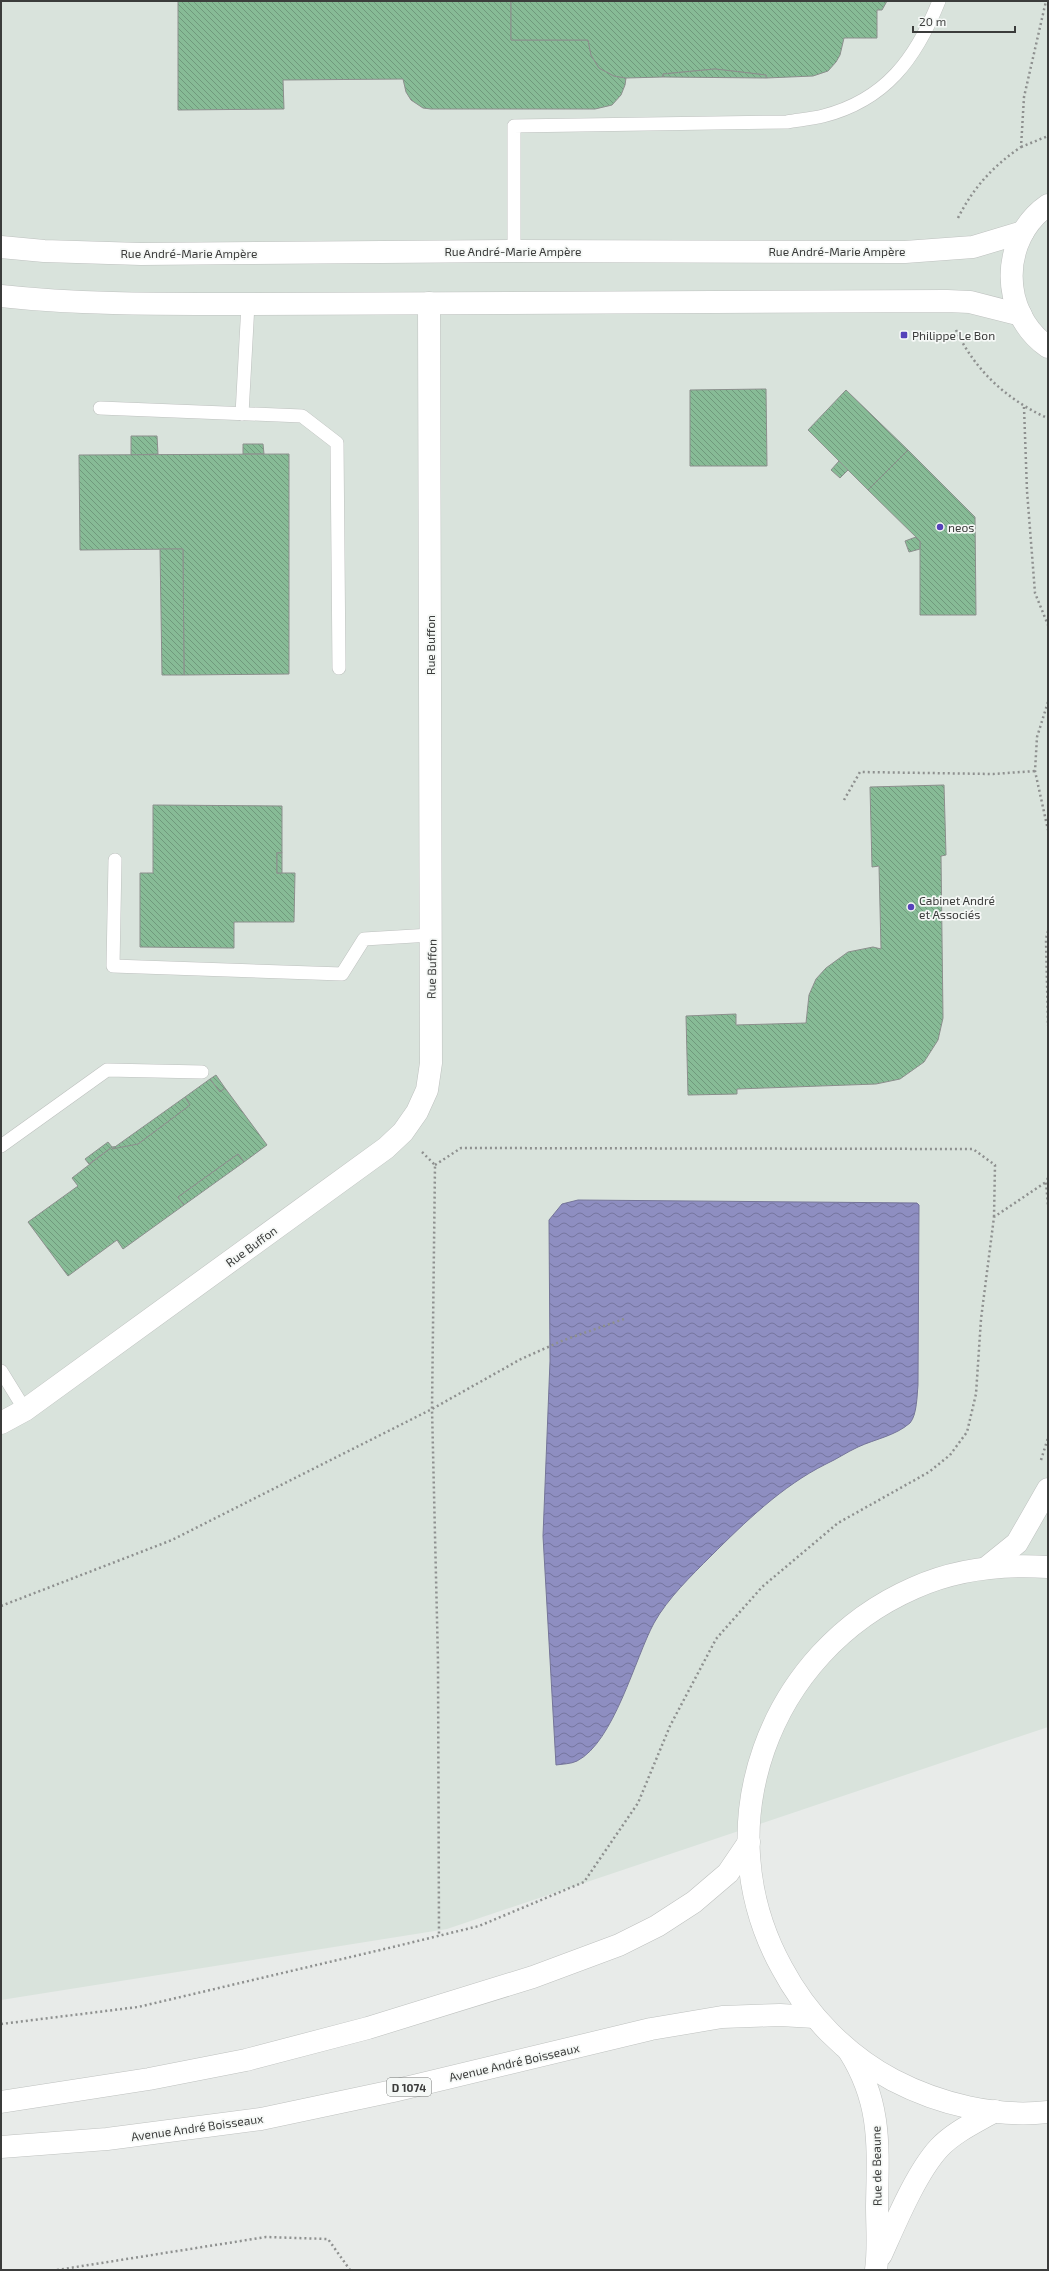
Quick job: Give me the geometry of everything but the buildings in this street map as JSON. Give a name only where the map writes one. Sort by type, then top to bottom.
[{"type":"street","points":[[1047,349],[1033,334],[1021,316],[1013,295],[1011,274],[1014,252],[1022,232],[1038,213],[1048,205]]},
{"type":"street","name":"Rue André-Marie Ampère","points":[[1,246],[44,251],[141,254],[514,251],[905,252],[974,247],[1022,232]]},
{"type":"street","points":[[1,296],[39,301],[248,304],[947,301],[977,304],[1021,316]]},
{"type":"street","name":"Rue Buffon","points":[[1,1423],[25,1410],[386,1148],[403,1132],[417,1112],[427,1090],[431,1063],[429,303]]},
{"type":"street","points":[[986,1568],[1017,1543],[1048,1489]]},
{"type":"street","points":[[1046,2113],[995,2111],[950,2103],[907,2087],[868,2065],[849,2051],[815,2017],[787,1978],[766,1935],[753,1890],[749,1842],[752,1792],[765,1745],[786,1700],[815,1660],[851,1625],[892,1598],[938,1578],[986,1568],[1009,1566],[1048,1567]]},
{"type":"street","points":[[1,2102],[149,2079],[246,2060],[368,2028],[533,1977],[619,1945],[657,1926],[694,1902],[728,1873],[749,1842]]},
{"type":"street","name":"Avenue André Boisseaux","points":[[1,2147],[107,2139],[261,2119],[393,2091],[652,2029],[722,2017],[780,2015],[815,2017]]},
{"type":"street","name":"Rue de Beaune","points":[[849,2051],[861,2070],[869,2089],[878,2132],[876,2267]]},
{"type":"street","name":"Rue de Beaune","points":[[876,2267],[900,2211],[939,2148],[958,2132],[995,2111]]},
{"type":"lane","points":[[514,251],[514,126],[786,122],[823,116],[858,103],[883,86],[906,64],[926,34],[939,1]]},
{"type":"lane","points":[[242,414],[248,304]]},
{"type":"lane","points":[[100,408],[302,416],[337,443],[339,668]]},
{"type":"lane","points":[[115,860],[112,966],[342,974],[364,939],[431,935]]},
{"type":"lane","points":[[1,1146],[107,1070],[202,1072]]},
{"type":"lane","points":[[1,1371],[25,1410]]},
{"type":"path","points":[[1021,147],[1024,97],[1046,1]]},
{"type":"path","points":[[957,220],[979,184],[995,166],[1021,147],[1048,136]]},
{"type":"path","points":[[954,324],[964,346],[977,365],[991,381],[1024,407],[1045,417]]},
{"type":"path","points":[[1024,407],[1027,491],[1035,593],[1048,625]]},
{"type":"path","points":[[1048,702],[1037,737],[1034,772],[1048,830]]},
{"type":"path","points":[[844,800],[860,772],[992,774],[1034,772]]},
{"type":"path","points":[[1048,931],[1046,939],[1048,1026]]},
{"type":"path","points":[[403,1132],[435,1165],[432,1409],[438,1661],[439,1936]]},
{"type":"path","points":[[1,2024],[138,2007],[439,1936],[479,1926],[584,1882],[638,1803],[670,1726],[716,1639],[762,1587],[838,1523],[898,1491],[929,1472],[950,1455],[967,1432],[976,1394],[981,1319],[994,1217],[995,1165],[973,1149],[461,1148],[435,1165]]},
{"type":"path","points":[[994,1217],[1046,1182],[1048,1178]]},
{"type":"path","points":[[1046,1182],[1048,1205]]},
{"type":"path","points":[[1,1606],[172,1540],[432,1409],[522,1359],[564,1340],[624,1319]]},
{"type":"path","points":[[57,2270],[266,2237],[328,2239],[350,2270]]},
{"type":"shaded area","points":[[1,1],[1048,1],[1048,1727],[447,1929],[1,2000]]},
{"type":"water","points":[[578,1200],[917,1203],[919,1205],[918,1385],[914,1415],[910,1423],[898,1431],[854,1449],[794,1483],[751,1518],[688,1579],[666,1605],[654,1623],[613,1718],[602,1736],[590,1751],[577,1761],[556,1765],[543,1536],[550,1361],[549,1220],[562,1204]]},
{"type":"place","name":"Philippe Le Bon","points":[[904,335]]},
{"type":"place","name":"neos","points":[[940,527]]},
{"type":"place","name":"Cabinet André et Associés","points":[[911,907]]}]
